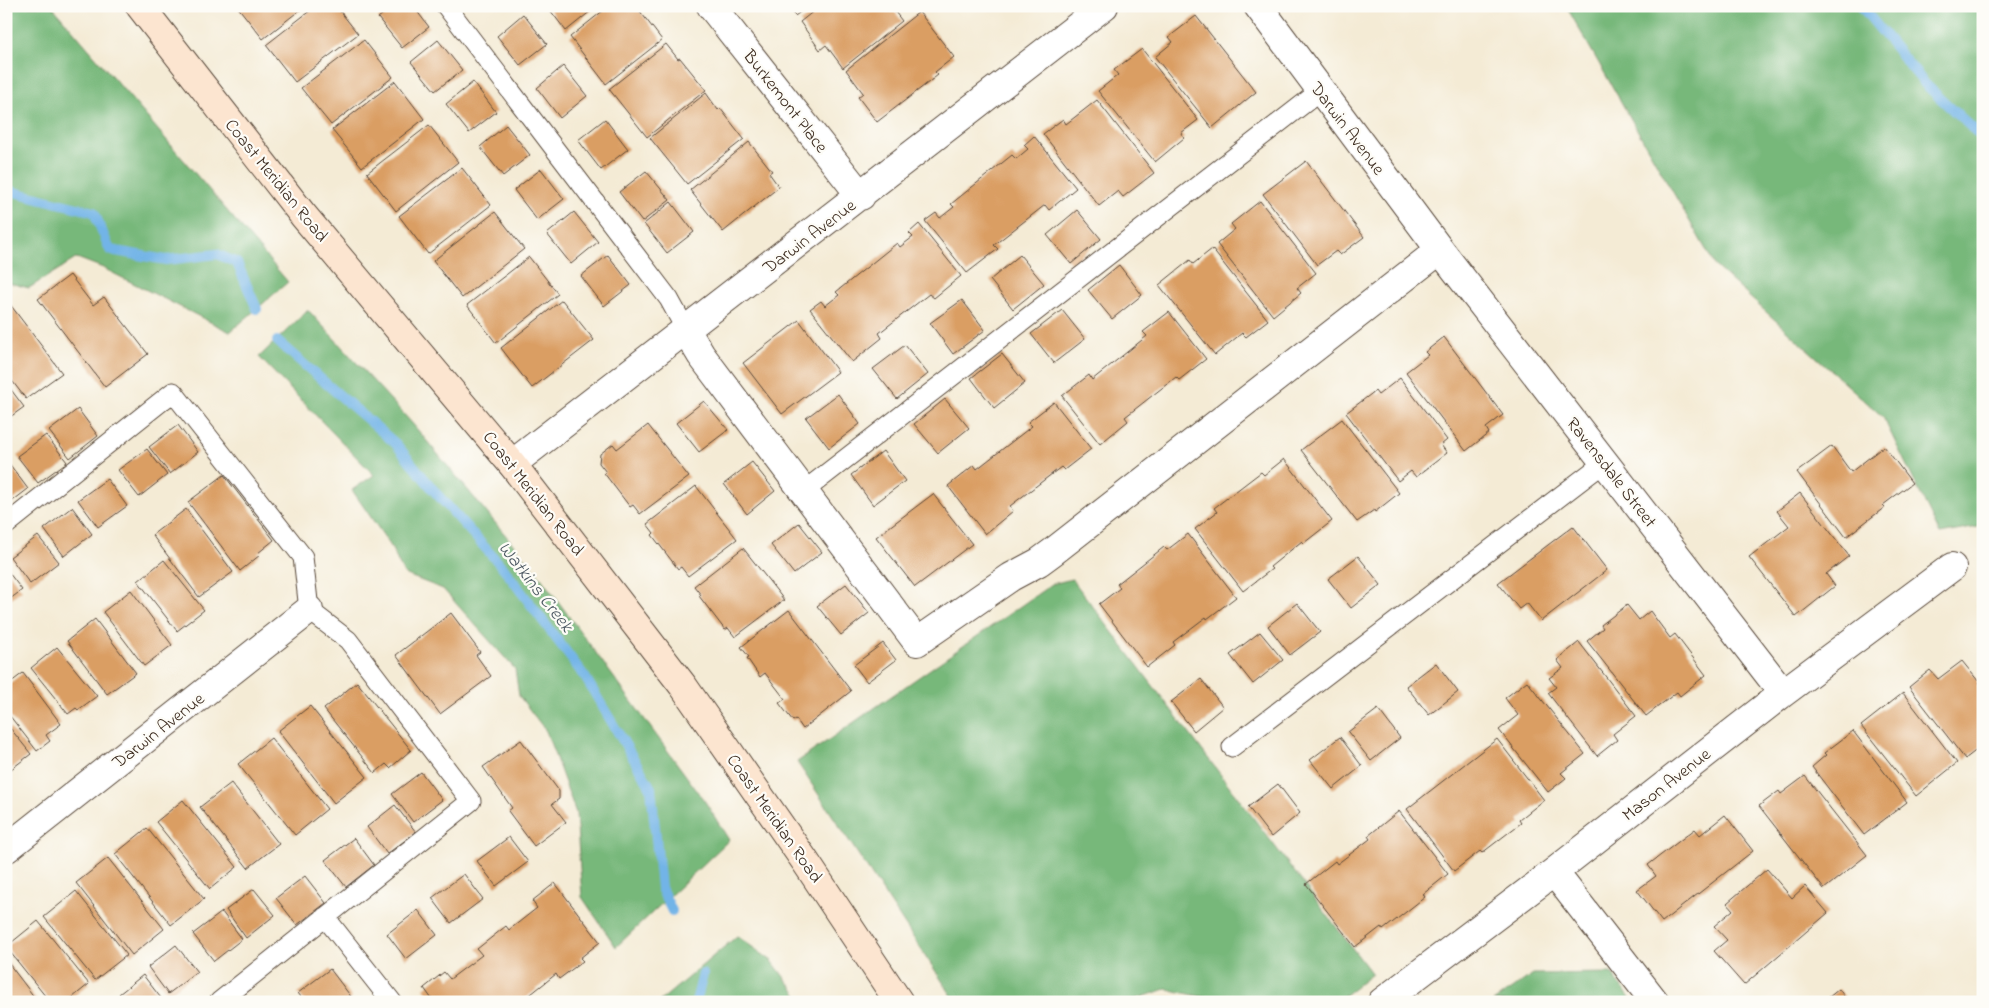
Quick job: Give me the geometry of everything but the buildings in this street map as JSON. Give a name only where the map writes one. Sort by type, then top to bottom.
[{"type":"main road","name":"Coast Meridian Road","points":[[140,6],[303,216],[512,464],[684,687],[805,861],[899,1002]]},
{"type":"street","name":"Burkemont Place","points":[[711,6],[861,196]]},
{"type":"street","name":"Darwin Avenue","points":[[512,464],[861,196],[1104,6]]},
{"type":"street","name":"Darwin Avenue","points":[[1258,6],[1440,250]]},
{"type":"street","points":[[686,330],[702,355],[917,642],[1011,577],[1039,562],[1054,551],[1440,250]]},
{"type":"street","name":"Ravensdale Street","points":[[1440,250],[1782,694]]},
{"type":"street","name":"Mason Avenue","points":[[1382,1002],[1554,872],[1782,694],[1952,567]]},
{"type":"street","name":"Darwin Avenue","points":[[6,849],[309,610]]},
{"type":"street","points":[[1554,872],[1655,1002]]},
{"type":"lane","points":[[446,6],[669,299],[686,330]]},
{"type":"lane","points":[[804,491],[1320,91]]},
{"type":"lane","points":[[6,525],[173,392],[303,557],[309,610],[348,640],[471,801],[219,1002]]},
{"type":"lane","points":[[1232,747],[1605,462]]},
{"type":"lane","points":[[325,917],[392,1002]]},
{"type":"green space","points":[[6,6],[52,6],[288,282],[230,332],[103,268],[77,258],[29,288],[6,282]]},
{"type":"green space","points":[[1566,6],[1983,6],[1983,526],[1940,534],[1883,417],[1716,267]]},
{"type":"green space","points":[[308,310],[411,422],[538,574],[706,803],[729,840],[616,947],[582,897],[576,813],[546,731],[519,696],[515,669],[443,589],[404,574],[390,545],[352,490],[374,475],[259,357]]},
{"type":"green space","points":[[1072,579],[1372,974],[1336,1002],[1226,1002],[1166,989],[1127,1002],[956,1002],[797,762],[1052,584]]},
{"type":"green space","points":[[737,936],[772,961],[803,1002],[659,1002]]},
{"type":"green space","points":[[1611,973],[1633,1002],[1493,1002],[1533,974]]},
{"type":"waterway","points":[[1861,6],[1925,84],[1983,138]]},
{"type":"waterway","name":"Watkins Creek","points":[[6,190],[94,212],[110,250],[166,260],[217,254],[237,263],[257,309]]},
{"type":"waterway","name":"Watkins Creek","points":[[277,341],[396,444],[436,493],[505,570],[585,677],[651,788],[661,888],[672,911]]},
{"type":"waterway","name":"Watkins Creek","points":[[696,1002],[703,974]]}]
